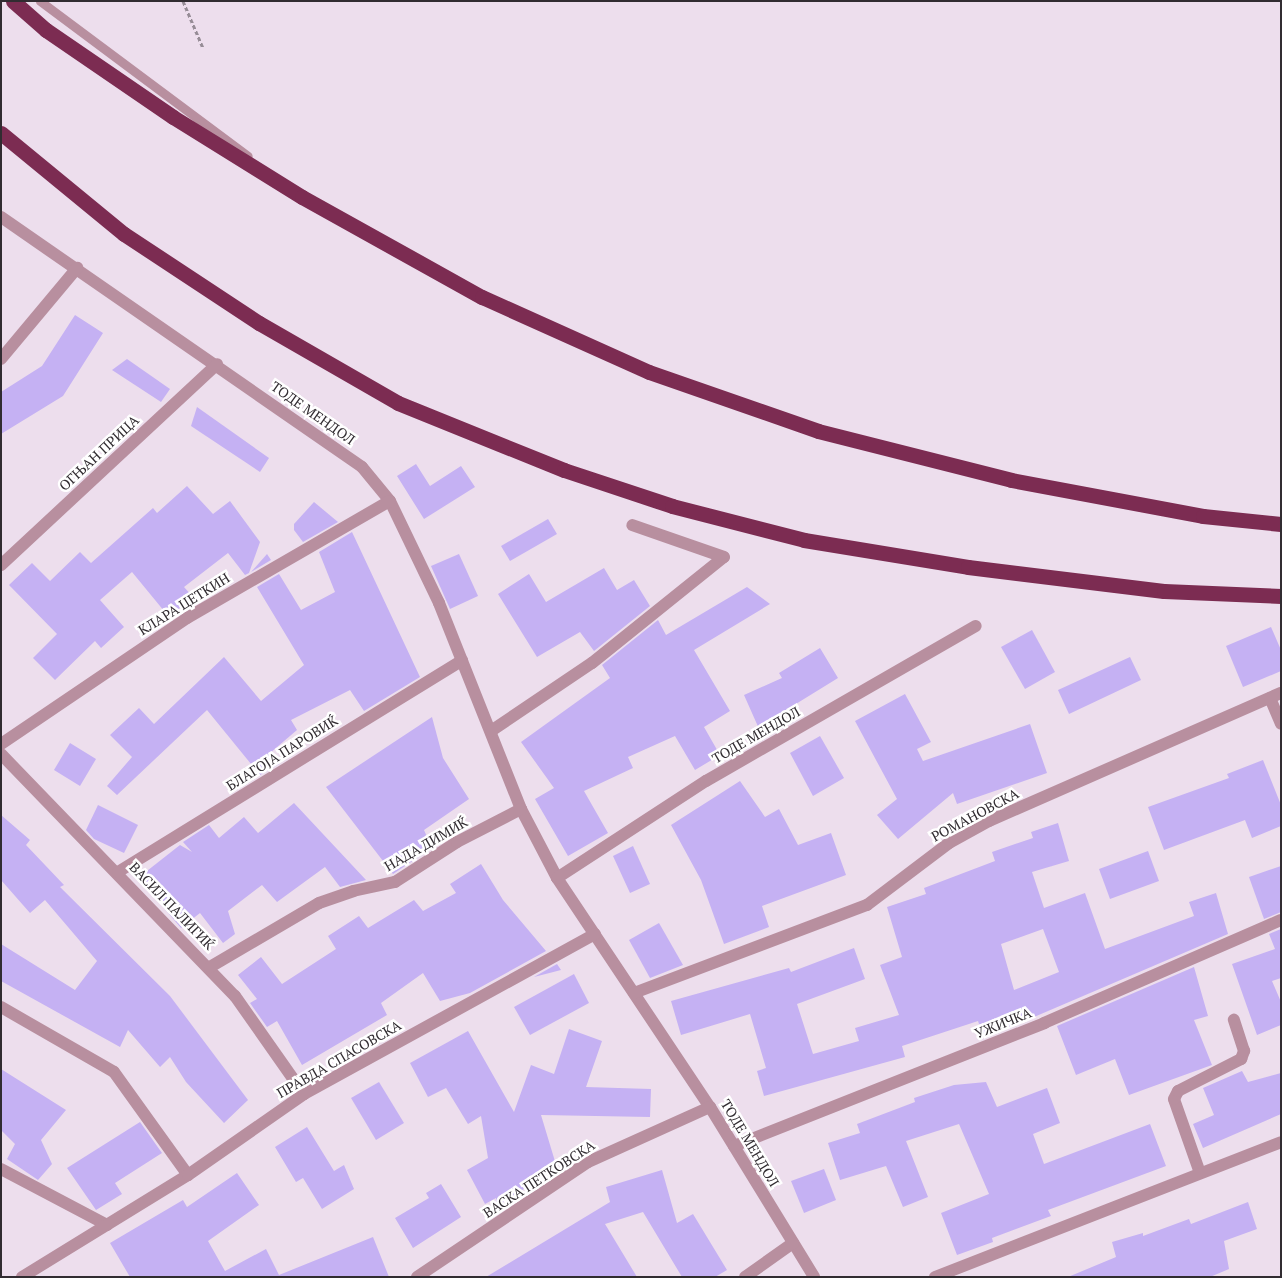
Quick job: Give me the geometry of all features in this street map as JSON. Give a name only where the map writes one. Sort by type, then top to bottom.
[{"type":"highway","points":[[13,1],[46,30],[172,117],[302,198],[482,297],[649,372],[818,431],[1011,480],[1203,516],[1281,524]]},
{"type":"highway","points":[[1,133],[124,234],[259,323],[398,403],[564,470],[672,506],[804,540],[968,567],[1164,591],[1281,596]]},
{"type":"street","name":"ТОДЕ МЕНДОЛ","points":[[1,217],[217,364],[362,467],[390,501],[462,660],[521,809],[558,878],[710,1107],[814,1277]]},
{"type":"street","points":[[1,359],[77,268]]},
{"type":"street","name":"ОГЊАН ПРИЦА","points":[[1,565],[217,364]]},
{"type":"street","name":"КЛАРА ЦЕТКИН","points":[[1,744],[187,618],[390,501]]},
{"type":"street","points":[[491,731],[592,663],[724,557],[632,525]]},
{"type":"street","name":"ТОДЕ МЕНДОЛ","points":[[558,878],[706,781],[976,626]]},
{"type":"street","name":"БЛАГОЈА ПАРОВИЌ","points":[[118,872],[462,660]]},
{"type":"street","points":[[1275,695],[1281,724]]},
{"type":"street","name":"РОМАНОВСКА","points":[[634,993],[867,905],[949,843],[989,822],[1275,695]]},
{"type":"street","name":"ВАСИЛ ПАЛИГИЌ","points":[[1,754],[210,967],[235,996],[304,1094]]},
{"type":"street","name":"НАДА ДИМИЌ","points":[[210,967],[319,903],[353,891],[395,882],[457,842],[521,809]]},
{"type":"street","name":"УЖИЧКА","points":[[734,1146],[1044,1023],[1281,920]]},
{"type":"street","name":"ПРАВДА СПАСОВСКА","points":[[22,1277],[188,1175],[304,1094],[595,934]]},
{"type":"street","points":[[1,1007],[114,1072],[188,1175]]},
{"type":"street","points":[[1200,1173],[1174,1099],[1178,1091],[1241,1059],[1244,1051],[1234,1020]]},
{"type":"street","name":"ВАСКА ПЕТКОВСКА","points":[[418,1277],[588,1162],[710,1107]]},
{"type":"street","points":[[935,1277],[1281,1142]]},
{"type":"street","points":[[1,1169],[107,1225]]},
{"type":"street","points":[[745,1277],[793,1243]]},
{"type":"lane","points":[[40,1],[302,198]]},
{"type":"path","points":[[182,1],[203,48]]},
{"type":"building","points":[[75,315],[103,333],[63,396],[1,434],[1,392],[42,366]]},
{"type":"building","points":[[127,359],[170,389],[161,402],[112,370]]},
{"type":"building","points":[[197,407],[269,458],[260,472],[191,426]]},
{"type":"building","points":[[416,464],[430,486],[461,466],[475,487],[424,519],[397,476]]},
{"type":"building","points":[[187,486],[213,514],[230,501],[260,542],[249,573],[245,575],[228,553],[184,587],[193,597],[169,617],[132,572],[100,600],[124,627],[101,648],[95,641],[55,680],[33,658],[57,634],[9,585],[32,563],[50,581],[80,552],[91,563],[153,508],[157,513]]},
{"type":"building","points":[[314,502],[338,522],[303,542],[294,530],[294,524]]},
{"type":"building","points":[[548,519],[557,534],[510,561],[501,546]]},
{"type":"building","points":[[352,532],[420,677],[364,711],[350,690],[291,720],[297,730],[270,753],[279,764],[260,775],[207,710],[117,795],[107,786],[132,757],[110,735],[139,708],[154,724],[224,657],[261,701],[304,665],[257,587],[279,574],[301,610],[335,592],[319,552]]},
{"type":"building","points":[[267,554],[271,560],[251,572]]},
{"type":"building","points":[[459,554],[478,596],[450,609],[431,566]]},
{"type":"building","points":[[604,568],[617,590],[634,580],[650,606],[594,651],[580,632],[537,657],[498,594],[529,574],[546,602]]},
{"type":"building","points":[[747,587],[770,604],[694,650],[730,711],[704,727],[720,755],[695,770],[675,736],[628,757],[633,768],[584,791],[608,833],[568,856],[535,799],[554,788],[521,742],[610,678],[602,665],[658,620],[666,635]]},
{"type":"building","points":[[1271,627],[1281,650],[1281,671],[1243,687],[1226,646]]},
{"type":"building","points":[[1032,630],[1055,672],[1025,689],[1001,647]]},
{"type":"building","points":[[820,648],[838,678],[778,715],[780,719],[760,731],[744,695],[782,678],[779,673]]},
{"type":"building","points":[[1130,657],[1141,680],[1069,714],[1058,690]]},
{"type":"building","points":[[905,694],[931,742],[917,749],[923,761],[1030,724],[1047,773],[957,804],[953,793],[898,839],[877,815],[897,799],[855,721]]},
{"type":"building","points":[[432,717],[443,758],[469,799],[424,830],[432,848],[393,874],[326,787]]},
{"type":"building","points":[[820,736],[844,778],[813,796],[790,753]]},
{"type":"building","points":[[70,743],[96,759],[80,786],[54,770]]},
{"type":"building","points":[[1263,760],[1281,805],[1281,826],[1252,838],[1245,820],[1164,850],[1148,807],[1229,778],[1227,774]]},
{"type":"building","points":[[740,781],[765,817],[779,809],[798,845],[831,833],[846,875],[762,906],[769,927],[724,944],[701,880],[671,825]]},
{"type":"building","points":[[294,803],[366,880],[340,887],[325,867],[277,902],[262,885],[228,911],[235,934],[223,943],[200,913],[181,928],[138,878],[180,845],[192,852],[183,842],[209,825],[219,838],[244,817],[258,833]]},
{"type":"building","points":[[98,805],[138,825],[124,853],[94,839],[86,830]]},
{"type":"building","points":[[1,815],[30,840],[26,845],[64,885],[60,887],[170,996],[248,1100],[224,1123],[186,1082],[170,1057],[160,1067],[128,1030],[120,1047],[1,981],[1,944],[75,990],[97,961],[45,900],[30,913],[1,880]]},
{"type":"building","points":[[1058,823],[1069,861],[1032,872],[1044,908],[1085,893],[1105,949],[1194,916],[1189,902],[1216,893],[1228,934],[1013,1026],[983,1036],[978,1021],[902,1046],[905,1057],[764,1096],[757,1071],[766,1068],[750,1014],[681,1035],[671,1001],[789,968],[791,972],[854,948],[865,979],[797,1004],[813,1054],[859,1041],[855,1028],[899,1015],[880,965],[902,957],[887,907],[926,894],[924,888],[995,861],[992,852],[1033,838],[1031,832]],"holes":[[[1043,929],[1059,972],[1014,990],[1001,944]]]},
{"type":"building","points":[[633,846],[650,884],[630,893],[613,856]]},
{"type":"building","points":[[1148,851],[1159,881],[1110,899],[1099,869]]},
{"type":"building","points":[[481,864],[503,900],[546,951],[470,993],[440,1001],[423,973],[381,1003],[387,1015],[302,1065],[277,1021],[267,1027],[250,1003],[257,999],[238,975],[261,957],[282,984],[336,949],[328,936],[359,916],[368,928],[414,900],[423,911],[456,893],[450,884]]},
{"type":"building","points":[[1281,866],[1281,912],[1264,919],[1249,877]]},
{"type":"building","points":[[659,923],[683,965],[650,978],[629,940]]},
{"type":"building","points":[[1281,929],[1281,978],[1272,981],[1281,1002],[1281,1025],[1257,1035],[1232,964],[1275,949],[1269,934]]},
{"type":"building","points":[[557,964],[561,970],[534,977]]},
{"type":"building","points":[[1194,967],[1208,1016],[1194,1020],[1212,1065],[1129,1095],[1115,1059],[1076,1075],[1057,1026]]},
{"type":"building","points":[[574,974],[589,1003],[530,1035],[514,1007]]},
{"type":"building","points":[[569,1029],[602,1041],[586,1087],[651,1089],[650,1117],[541,1115],[557,1168],[497,1206],[496,1198],[485,1204],[467,1170],[488,1158],[481,1116],[468,1124],[446,1088],[428,1097],[410,1063],[468,1031],[514,1112],[531,1065],[554,1074]]},
{"type":"building","points":[[1,1069],[66,1110],[41,1140],[52,1164],[38,1180],[7,1159],[15,1144],[1,1130]]},
{"type":"building","points":[[1242,1071],[1248,1082],[1281,1073],[1281,1114],[1203,1148],[1193,1124],[1214,1115],[1203,1088]]},
{"type":"building","points":[[379,1082],[404,1123],[376,1140],[351,1098]]},
{"type":"building","points":[[986,1082],[997,1107],[1047,1088],[1060,1123],[1033,1134],[1044,1164],[1150,1124],[1166,1166],[1048,1210],[1051,1216],[992,1238],[993,1242],[957,1255],[941,1213],[989,1194],[959,1124],[906,1141],[928,1197],[903,1207],[886,1166],[840,1180],[828,1143],[860,1133],[857,1124],[915,1102],[914,1098],[954,1085]]},
{"type":"building","points":[[140,1122],[162,1153],[115,1183],[122,1194],[96,1210],[67,1168]]},
{"type":"building","points":[[307,1127],[334,1171],[344,1165],[354,1189],[322,1209],[303,1178],[296,1182],[275,1147]]},
{"type":"building","points":[[824,1169],[836,1200],[804,1213],[791,1181]]},
{"type":"building","points":[[662,1170],[677,1223],[693,1214],[727,1270],[715,1277],[682,1277],[643,1212],[605,1224],[637,1277],[486,1277],[610,1202],[606,1187]]},
{"type":"building","points":[[237,1173],[259,1205],[208,1241],[225,1271],[266,1249],[279,1275],[373,1237],[389,1277],[130,1277],[110,1243],[183,1200],[187,1207]]},
{"type":"building","points":[[441,1184],[461,1217],[413,1248],[395,1218],[429,1198],[426,1193]]},
{"type":"building","points":[[1248,1202],[1257,1229],[1224,1241],[1229,1269],[1210,1277],[1068,1277],[1116,1257],[1112,1242],[1143,1233],[1143,1236],[1189,1219],[1191,1224]]}]
